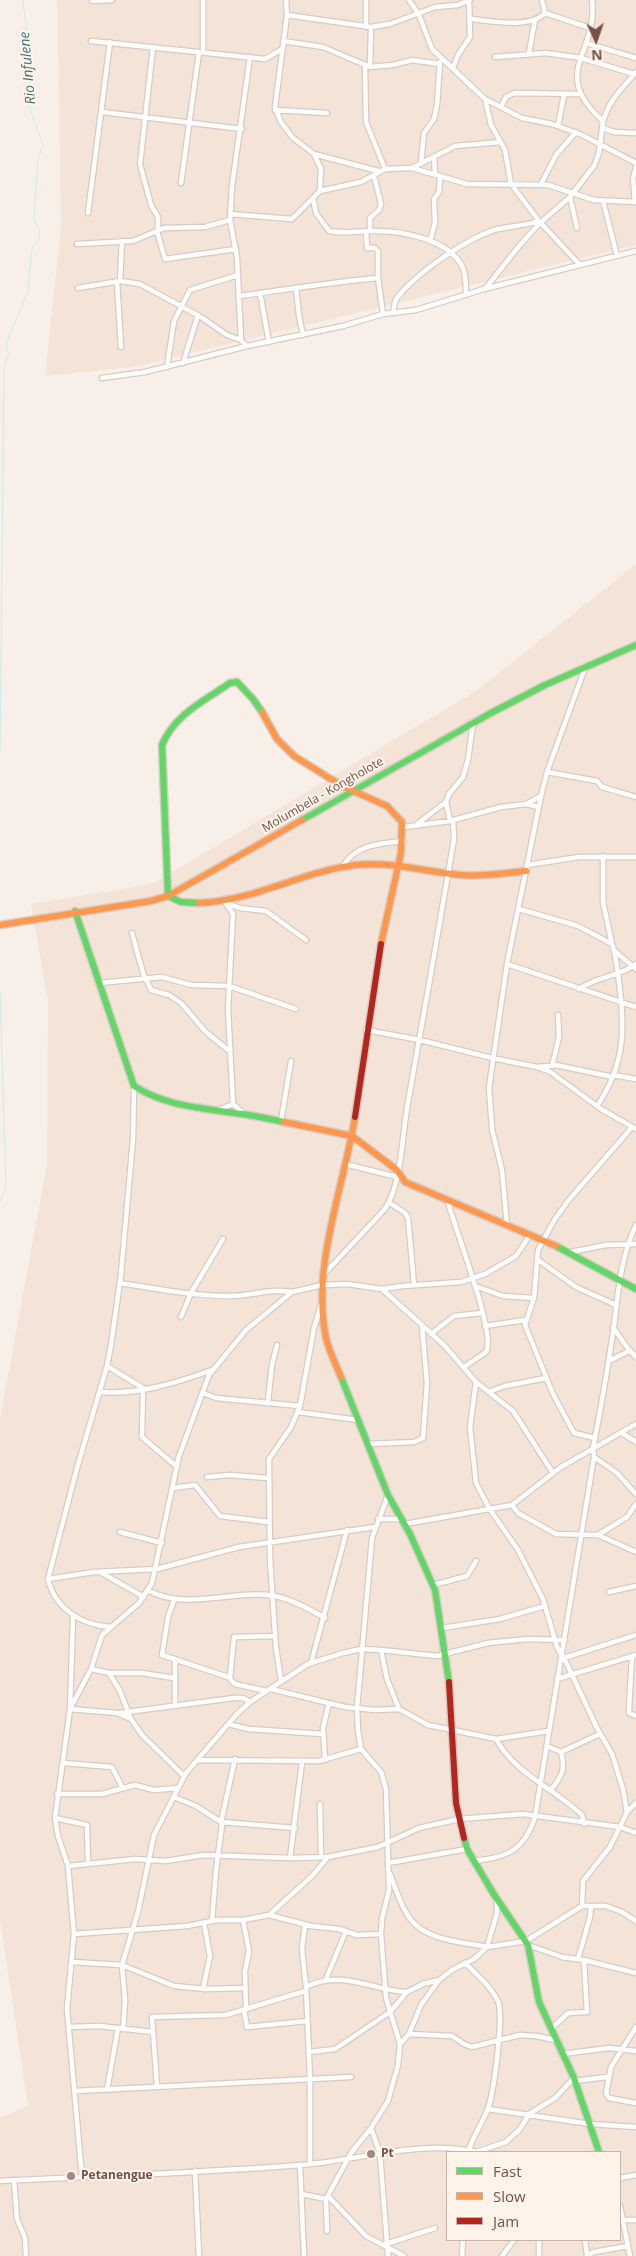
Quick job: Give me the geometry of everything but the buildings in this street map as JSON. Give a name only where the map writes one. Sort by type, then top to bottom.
[{"type":"street","points":[[92,1],[112,0]]},
{"type":"street","points":[[182,182],[201,52],[203,0]]},
{"type":"street","points":[[286,0],[287,15],[275,110],[292,137],[314,154],[378,171],[412,168],[467,184],[541,184],[570,196],[603,201],[636,202],[633,178],[636,165],[576,132],[522,118],[485,98],[453,68],[441,61],[428,42],[419,15],[408,0]]},
{"type":"street","points":[[366,0],[368,27],[366,122],[385,170]]},
{"type":"street","points":[[287,15],[368,27],[390,24],[419,15],[435,7],[458,5],[470,0],[472,19],[470,37],[458,55],[453,68]]},
{"type":"street","points":[[542,0],[545,13]]},
{"type":"street","points":[[592,0],[590,28],[576,76],[580,94],[603,121]]},
{"type":"street","points":[[472,19],[500,23],[535,20],[545,13]]},
{"type":"street","points":[[545,13],[590,28]]},
{"type":"street","points":[[529,53],[535,20]]},
{"type":"street","points":[[90,41],[268,59],[282,49]]},
{"type":"street","points":[[283,41],[323,47],[368,66],[393,65],[412,60],[441,61]]},
{"type":"street","points":[[88,213],[110,42]]},
{"type":"street","points":[[586,43],[636,58]]},
{"type":"street","points":[[153,47],[140,168],[151,205],[158,217],[158,231],[165,258],[236,249]]},
{"type":"street","points":[[484,289],[540,222],[570,196],[594,166],[603,121],[613,99],[635,73],[581,58],[529,53],[495,56]]},
{"type":"street","points":[[241,340],[236,249],[230,231],[230,214],[232,186],[242,129],[250,57]]},
{"type":"street","points":[[421,163],[424,133],[434,119],[438,106],[441,61]]},
{"type":"street","points":[[501,107],[506,97],[514,93],[580,94]]},
{"type":"street","points":[[558,126],[564,95]]},
{"type":"street","points":[[485,98],[489,120],[501,142],[509,164],[511,184],[540,222],[580,265]]},
{"type":"street","points":[[275,110],[327,113]]},
{"type":"street","points":[[102,112],[242,129]]},
{"type":"street","points":[[602,128],[620,133],[636,132]]},
{"type":"street","points":[[541,184],[556,155],[576,132]]},
{"type":"street","points":[[412,168],[456,146],[501,142]]},
{"type":"street","points":[[230,214],[292,219],[320,190],[321,169],[314,154]]},
{"type":"street","points":[[434,157],[434,173]]},
{"type":"street","points":[[320,190],[354,184],[374,176],[378,171]]},
{"type":"street","points":[[374,176],[382,204],[379,210],[370,218],[367,248],[375,248],[378,251],[378,278],[383,314]]},
{"type":"street","points":[[430,241],[435,223],[434,199],[439,192],[440,176]]},
{"type":"street","points":[[570,196],[577,228]]},
{"type":"street","points":[[314,198],[316,213],[327,230],[337,232],[405,233],[430,241],[451,253],[463,269],[466,295]]},
{"type":"street","points":[[603,201],[617,256]]},
{"type":"street","points":[[77,244],[139,240],[170,227],[206,227],[230,220]]},
{"type":"street","points":[[393,313],[398,297],[429,268],[459,245],[488,232],[540,222]]},
{"type":"street","points":[[121,347],[119,282],[122,242]]},
{"type":"street","points":[[102,378],[167,367],[383,314],[416,310],[484,289],[636,251]]},
{"type":"street","points":[[167,367],[174,321],[193,288],[227,280],[238,275]]},
{"type":"street","points":[[238,296],[348,279],[378,278]]},
{"type":"street","points":[[78,288],[119,282],[140,284],[198,315],[227,335],[241,340],[247,346]]},
{"type":"street","points":[[296,288],[303,334]]},
{"type":"street","points":[[260,293],[269,342]]},
{"type":"street","points":[[183,363],[198,315]]},
{"type":"street","name":"Molumbela - Kongholote","points":[[0,925],[151,901],[168,896],[473,723],[545,685],[636,645]]},
{"type":"street","points":[[507,1226],[502,1170],[492,1129],[489,1103],[492,1058],[507,964],[539,807],[548,772],[585,668]]},
{"type":"street","points":[[282,1680],[275,1636],[269,1522],[268,1478],[270,1455],[284,1438],[298,1412],[319,1322],[322,1304],[322,1285],[352,1136],[366,1030],[383,934],[398,867],[403,841],[404,827],[400,818],[380,801],[351,791],[295,756],[273,734],[257,704],[245,687],[238,682],[230,683],[184,714],[164,737],[162,745],[168,896],[180,902],[226,903],[343,867],[384,864],[398,867],[447,874],[478,876],[603,856],[636,857]]},
{"type":"street","points":[[416,825],[446,802],[465,773],[473,723]]},
{"type":"street","points":[[548,772],[597,781],[602,787],[636,797]]},
{"type":"street","points":[[404,827],[451,821],[501,807],[526,804],[542,796]]},
{"type":"street","points":[[326,1272],[342,1257],[390,1203],[397,1174],[454,839],[446,802]]},
{"type":"street","points":[[526,804],[539,807]]},
{"type":"street","points":[[343,867],[354,854],[370,846],[403,841]]},
{"type":"street","points":[[597,1106],[613,1076],[623,1038],[622,1003],[616,952],[612,944],[603,902],[603,856]]},
{"type":"street","points":[[239,900],[233,914],[228,1050],[233,1104],[244,1114]]},
{"type":"street","points":[[226,903],[236,907],[266,911],[306,940]]},
{"type":"street","points":[[226,903],[233,914]]},
{"type":"street","points":[[519,909],[578,926],[612,944]]},
{"type":"street","points":[[76,912],[134,1086],[133,1139],[120,1283],[107,1366],[77,1468],[48,1579],[55,1596],[73,1617],[89,1623],[110,1627]]},
{"type":"street","points":[[132,933],[151,990],[169,995],[181,1003],[205,1031],[228,1050]]},
{"type":"street","points":[[579,989],[595,979],[618,974],[635,967],[616,952]]},
{"type":"street","points":[[507,964],[636,1007]]},
{"type":"street","points":[[99,983],[162,977],[191,986],[229,986],[296,1009]]},
{"type":"street","points":[[549,1071],[560,1031],[558,1015]]},
{"type":"street","points":[[366,1030],[420,1040],[549,1071],[597,1106],[634,1128],[568,1200],[542,1241],[538,1250],[534,1298],[525,1320],[527,1333],[546,1378],[574,1433],[595,1438]]},
{"type":"street","points":[[281,1121],[291,1061]]},
{"type":"street","points":[[537,1067],[552,1065],[636,1079]]},
{"type":"street","points":[[134,1086],[145,1093],[184,1107],[244,1114],[352,1136],[405,1182],[448,1202],[530,1235],[620,1278],[636,1288]]},
{"type":"street","points":[[218,1110],[233,1104]]},
{"type":"street","points":[[345,1164],[397,1174]]},
{"type":"street","points":[[448,1202],[456,1231],[474,1279],[489,1339],[488,1349],[464,1367]]},
{"type":"street","points":[[390,1203],[405,1213],[408,1218],[414,1285]]},
{"type":"street","points":[[473,1861],[503,1856],[518,1848],[536,1811],[594,1458],[593,1448],[609,1360],[620,1278],[627,1244],[636,1225]]},
{"type":"street","points":[[120,1283],[183,1294],[234,1296],[278,1290],[292,1292],[322,1285],[347,1284],[382,1289],[414,1285],[453,1284],[474,1279],[516,1256],[530,1235]]},
{"type":"street","points":[[181,1317],[191,1293],[223,1239]]},
{"type":"street","points":[[568,1253],[606,1245],[636,1244]]},
{"type":"street","points":[[538,1260],[576,1287],[616,1305]]},
{"type":"street","points":[[475,1286],[503,1296],[534,1298]]},
{"type":"street","points":[[382,1289],[431,1334],[464,1367],[476,1382],[490,1391],[513,1411],[553,1473]]},
{"type":"street","points":[[70,1709],[91,1669],[98,1643],[110,1627],[130,1612],[149,1591],[157,1569],[176,1466],[186,1434],[213,1369],[246,1330],[292,1292]]},
{"type":"street","points":[[431,1334],[454,1316],[482,1313]]},
{"type":"street","points":[[485,1326],[525,1320]]},
{"type":"street","points":[[319,1322],[388,1495],[433,1585],[447,1653],[453,1732],[453,1778],[459,1819],[467,1849],[527,1943],[539,2002],[574,2080],[599,2151]]},
{"type":"street","points":[[368,1444],[414,1442],[423,1438],[427,1384],[422,1327]]},
{"type":"street","points":[[614,1327],[629,1351],[636,1358]]},
{"type":"street","points":[[268,1401],[277,1345]]},
{"type":"street","points":[[609,1360],[629,1351]]},
{"type":"street","points":[[107,1366],[144,1389]]},
{"type":"street","points":[[100,1392],[144,1389],[213,1369]]},
{"type":"street","points":[[490,1391],[546,1378]]},
{"type":"street","points":[[476,1382],[470,1427],[476,1480],[489,1508],[518,1550],[545,1606],[553,1640],[617,1766],[627,1812]]},
{"type":"street","points":[[144,1389],[142,1437],[176,1466]]},
{"type":"street","points":[[203,1393],[216,1398],[268,1401],[300,1406]]},
{"type":"street","points":[[298,1412],[358,1420]]},
{"type":"street","points":[[378,1519],[403,1522],[512,1505],[553,1473],[636,1424]]},
{"type":"street","points":[[622,1433],[636,1442]]},
{"type":"street","points":[[594,1458],[617,1473],[636,1494]]},
{"type":"street","points":[[206,1477],[229,1475],[268,1478]]},
{"type":"street","points":[[173,1488],[195,1485],[220,1516],[269,1522]]},
{"type":"street","points":[[328,2231],[327,2198],[348,2159],[388,2101],[398,2065],[400,2044],[386,1991],[382,1934],[382,1919],[389,1890],[385,1783],[381,1772],[361,1748],[357,1708],[361,1650],[375,1527],[388,1495]]},
{"type":"street","points":[[598,1535],[627,1518],[636,1504]]},
{"type":"street","points":[[512,1505],[518,1513],[556,1534],[598,1535],[636,1552]]},
{"type":"street","points":[[48,1579],[100,1572],[157,1569],[224,1550],[270,1541],[375,1527]]},
{"type":"street","points":[[311,1663],[347,1530]]},
{"type":"street","points":[[120,1532],[162,1543]]},
{"type":"street","points":[[433,1585],[467,1576],[476,1561]]},
{"type":"street","points":[[100,1572],[144,1597]]},
{"type":"street","points":[[609,1592],[636,1586]]},
{"type":"street","points":[[149,1591],[163,1598],[174,1600],[243,1595],[273,1596],[306,1607],[324,1618]]},
{"type":"street","points":[[174,1600],[161,1652],[162,1655],[230,1678],[235,1684],[357,1708],[399,1709],[420,1722],[453,1732],[496,1739],[549,1732]]},
{"type":"street","points":[[442,1628],[500,1619],[545,1606]]},
{"type":"street","points":[[73,1617],[70,1709],[55,1818],[58,1836],[68,1866],[74,1934],[67,2002],[82,2177]]},
{"type":"street","points":[[562,1658],[636,1635]]},
{"type":"street","points":[[230,1678],[234,1637],[275,1636]]},
{"type":"street","points":[[107,2090],[125,2002],[122,1965],[138,1912],[147,1859],[154,1835],[184,1776],[228,1724],[250,1702],[311,1663],[361,1650],[381,1650],[437,1656],[488,1643],[565,1640]]},
{"type":"street","points":[[381,1650],[387,1679],[399,1709]]},
{"type":"street","points":[[557,1679],[634,1656],[633,1686],[629,1713],[636,1716]]},
{"type":"street","points":[[175,1660],[175,1706]]},
{"type":"street","points":[[91,1669],[109,1673],[148,1674],[174,1678]]},
{"type":"street","points":[[109,1673],[129,1710],[131,1719],[142,1736],[184,1776]]},
{"type":"street","points":[[117,1713],[234,1698],[243,1698],[250,1702]]},
{"type":"street","points":[[325,1760],[323,1734],[329,1703]]},
{"type":"street","points":[[70,1709],[117,1713],[131,1719]]},
{"type":"street","points":[[228,1724],[249,1729],[323,1734]]},
{"type":"street","points":[[547,1746],[561,1752],[600,1734]]},
{"type":"street","points":[[496,1739],[524,1773],[551,1790],[582,1815],[584,1824]]},
{"type":"street","points":[[197,1760],[302,1762],[325,1760],[361,1748]]},
{"type":"street","points":[[551,1790],[563,1771],[561,1752]]},
{"type":"street","points":[[212,1921],[222,1829],[221,1822],[235,1760]]},
{"type":"street","points":[[290,1858],[302,1762]]},
{"type":"street","points":[[63,1763],[112,1767],[122,1787]]},
{"type":"street","points":[[57,1794],[102,1794],[122,1787],[142,1785],[154,1790],[178,1788]]},
{"type":"street","points":[[174,1797],[196,1806],[221,1822],[295,1828]]},
{"type":"street","points":[[582,1906],[582,1883],[610,1847],[627,1812],[636,1803]]},
{"type":"street","points":[[320,1804],[321,1856]]},
{"type":"street","points":[[68,1866],[147,1859],[165,1861],[218,1855],[290,1858],[328,1857],[378,1847],[419,1828],[459,1819],[523,1814],[536,1811]]},
{"type":"street","points":[[523,1814],[584,1824],[620,1827],[636,1833]]},
{"type":"street","points":[[55,1818],[88,1825],[88,1864]]},
{"type":"street","points":[[388,1863],[467,1849]]},
{"type":"street","points":[[269,1915],[322,1867],[328,1857]]},
{"type":"street","points":[[388,1871],[405,1909],[417,1925],[450,1941],[487,1947],[527,1943],[582,1906],[614,1909],[636,1921]]},
{"type":"street","points":[[309,2052],[335,2049],[390,2012],[407,1992],[423,1984],[439,1980],[487,1947],[497,1912],[498,1899]]},
{"type":"street","points":[[578,1959],[590,1917],[591,1906]]},
{"type":"street","points":[[74,1934],[204,1924],[212,1921],[243,1920],[269,1915],[305,1925],[365,1936],[382,1934]]},
{"type":"street","points":[[243,1920],[249,1951],[245,1971],[245,2010],[248,2027],[307,2021]]},
{"type":"street","points":[[203,1989],[210,1956],[204,1924]]},
{"type":"street","points":[[305,1925],[302,1949],[309,2052],[310,2164]]},
{"type":"street","points":[[326,1979],[346,1931]]},
{"type":"street","points":[[527,1943],[556,1956],[584,1960],[636,1973]]},
{"type":"street","points":[[550,2029],[568,2013],[587,2012],[584,1960]]},
{"type":"street","points":[[72,1962],[122,1965],[174,1986],[203,1989],[245,1988]]},
{"type":"street","points":[[465,1963],[482,1979],[498,2002],[498,2040],[488,2109],[471,2140],[469,2150]]},
{"type":"street","points":[[157,2086],[152,2017],[226,2015],[306,1989],[326,1979],[357,1982],[386,1991],[407,1992]]},
{"type":"street","points":[[400,2044],[409,2034],[421,2005],[439,1980]]},
{"type":"street","points":[[69,2027],[99,2026],[152,2032]]},
{"type":"street","points":[[636,2027],[621,2048],[607,2076],[606,2096],[636,2103]]},
{"type":"street","points":[[409,2034],[446,2035],[472,2047],[526,2035],[555,2040]]},
{"type":"street","points":[[562,2054],[621,2048],[636,2051]]},
{"type":"street","points":[[479,2151],[506,2142],[520,2128],[529,2114],[555,2098],[574,2080],[607,2076]]},
{"type":"street","points":[[75,2091],[351,2077]]},
{"type":"street","points":[[488,2109],[590,2124],[636,2127]]},
{"type":"street","points":[[371,2128],[380,2154],[388,2256]]},
{"type":"street","points":[[0,2181],[300,2165],[430,2148],[454,2148],[472,2151]]},
{"type":"street","points":[[300,2165],[304,2256]]},
{"type":"street","points":[[195,2171],[199,2256]]},
{"type":"street","points":[[621,2178],[636,2175]]},
{"type":"street","points":[[14,2180],[18,2219],[25,2238],[26,2256]]},
{"type":"street","points":[[301,2194],[327,2198],[366,2236],[404,2256]]},
{"type":"street","points":[[621,2211],[630,2256]]},
{"type":"street","points":[[623,2220],[636,2220]]},
{"type":"street","points":[[386,2245],[435,2228]]},
{"type":"street","points":[[462,2241],[462,2256]]},
{"type":"street","points":[[502,2256],[513,2241]]},
{"type":"street","points":[[539,2241],[539,2256]]},
{"type":"street","points":[[585,2241],[587,2255],[628,2246]]},
{"type":"shaded area","points":[[57,0],[636,0],[636,245],[134,367],[45,376],[61,225]]},
{"type":"shaded area","points":[[636,564],[636,2256],[0,2256],[0,2118],[28,2106],[0,1919],[0,1419],[47,1164],[48,1001],[31,904],[152,884],[476,691]]},
{"type":"waterway","name":"Rio Infulene","points":[[0,753],[4,370],[6,359],[10,355],[6,348],[7,342],[28,291],[31,254],[33,246],[39,240],[40,231],[34,218],[38,158],[43,145],[30,108],[29,56],[23,0]]},
{"type":"waterway","name":"Rio Infulene","points":[[0,992],[6,1186],[0,1202]]},
{"type":"traffic: fast","points":[[302,820],[491,713],[545,685],[636,645]]},
{"type":"traffic: fast","points":[[199,903],[181,902],[168,896],[162,745],[174,725],[182,717],[200,702],[230,683],[237,682],[262,712]]},
{"type":"traffic: fast","points":[[75,911],[134,1086],[173,1103],[284,1122]]},
{"type":"traffic: fast","points":[[556,1246],[636,1289]]},
{"type":"traffic: fast","points":[[341,1377],[388,1495],[410,1534],[435,1590],[449,1682]]},
{"type":"traffic: fast","points":[[464,1838],[467,1849],[493,1893],[528,1945],[539,2002],[574,2078],[599,2151]]},
{"type":"traffic: slow","points":[[262,712],[277,739],[294,756],[342,786],[387,806],[402,822],[401,853],[381,944]]},
{"type":"traffic: slow","points":[[0,925],[151,901],[168,896],[302,820]]},
{"type":"traffic: slow","points":[[199,903],[240,897],[316,873],[355,865],[382,864],[448,874],[469,875],[526,871]]},
{"type":"traffic: slow","points":[[341,1377],[326,1338],[322,1311],[323,1284],[331,1227],[355,1117]]},
{"type":"traffic: slow","points":[[284,1122],[352,1136],[397,1170],[405,1182],[556,1246]]},
{"type":"traffic: jam","points":[[355,1117],[381,944]]},
{"type":"traffic: jam","points":[[449,1682],[456,1803],[464,1838]]},
{"type":"place","name":"Pt","points":[[371,2154]]},
{"type":"place","name":"Petanengue","points":[[71,2176]]}]
